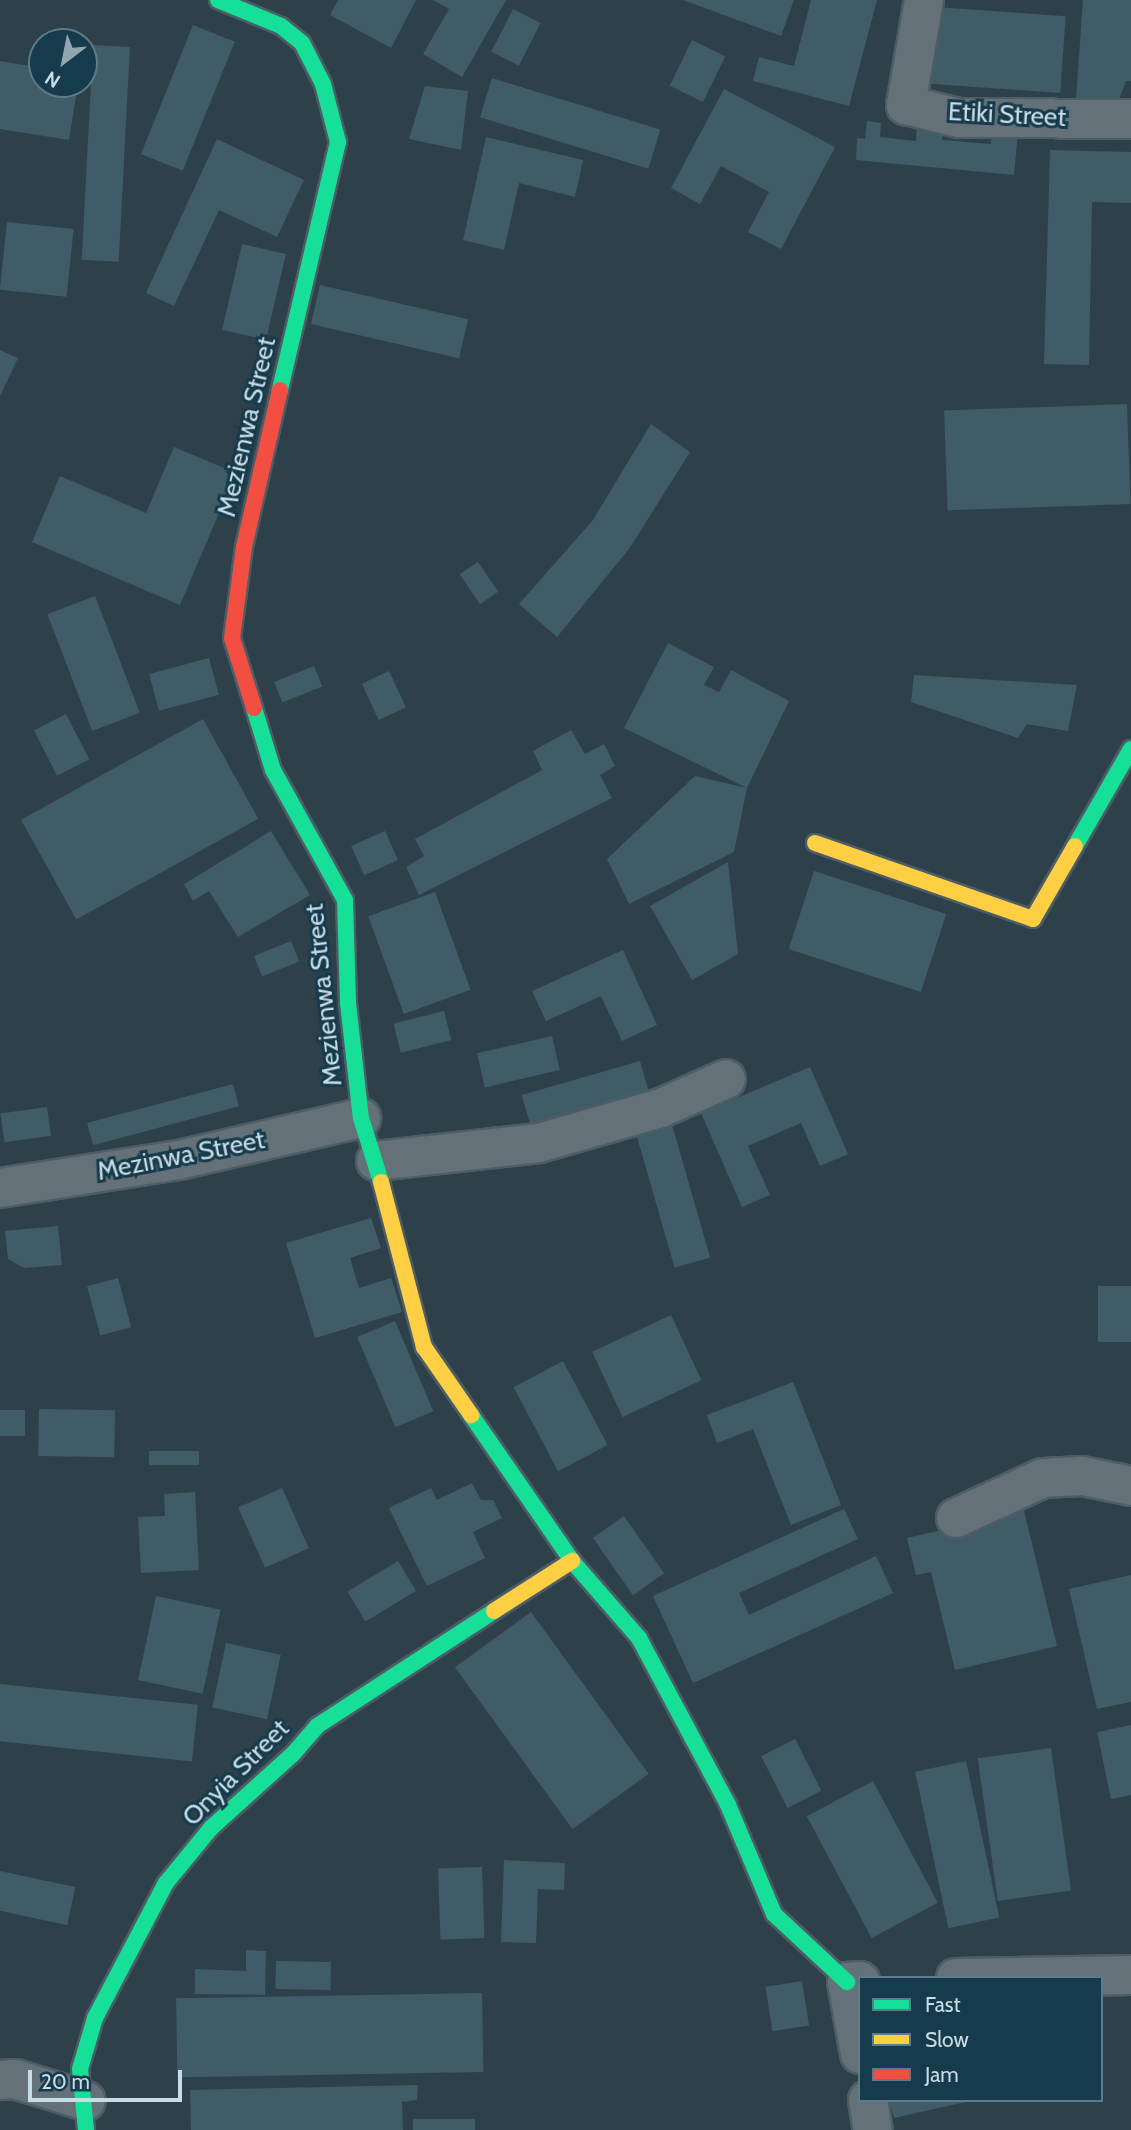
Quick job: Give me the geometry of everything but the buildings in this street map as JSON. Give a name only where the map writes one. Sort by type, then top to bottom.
[{"type":"street","name":"Mezienwa Street","points":[[218,0],[281,26],[302,43],[323,84],[338,142],[244,547],[232,638],[273,770],[345,900],[348,1003],[361,1118],[376,1161],[424,1347],[572,1561],[639,1638],[728,1805],[774,1914],[853,1982]]},
{"type":"street","name":"Etiki Street","points":[[924,0],[906,105],[959,118],[1131,119]]},
{"type":"street","points":[[815,843],[1033,919],[1131,749]]},
{"type":"street","points":[[376,1161],[539,1143],[661,1108],[726,1079]]},
{"type":"street","name":"Mezinwa Street","points":[[0,1188],[179,1160],[361,1118]]},
{"type":"street","points":[[956,1518],[1043,1478],[1082,1476],[1131,1486]]},
{"type":"street","name":"Onyia Street","points":[[86,2115],[80,2069],[95,2018],[166,1883],[211,1828],[293,1754],[317,1726],[572,1561]]},
{"type":"street","points":[[1073,1976],[1131,1975]]},
{"type":"street","points":[[853,1982],[858,2033]]},
{"type":"street","points":[[0,2080],[15,2080],[86,2115]]},
{"type":"street","points":[[868,2102],[873,2130]]},
{"type":"traffic: fast","points":[[218,0],[281,26],[302,43],[323,84],[338,142],[280,390]]},
{"type":"traffic: fast","points":[[254,708],[273,770],[345,900],[348,1003],[361,1118],[381,1182]]},
{"type":"traffic: fast","points":[[1075,846],[1131,749]]},
{"type":"traffic: fast","points":[[471,1415],[572,1561],[639,1638],[728,1805],[774,1914],[847,1982]]},
{"type":"traffic: fast","points":[[86,2130],[80,2069],[95,2018],[166,1883],[211,1828],[293,1754],[317,1726],[494,1611]]},
{"type":"traffic: slow","points":[[815,843],[1033,919],[1075,846]]},
{"type":"traffic: slow","points":[[381,1182],[424,1347],[471,1415]]},
{"type":"traffic: slow","points":[[494,1611],[572,1561]]},
{"type":"traffic: jam","points":[[254,708],[232,638],[244,547],[280,390]]}]
